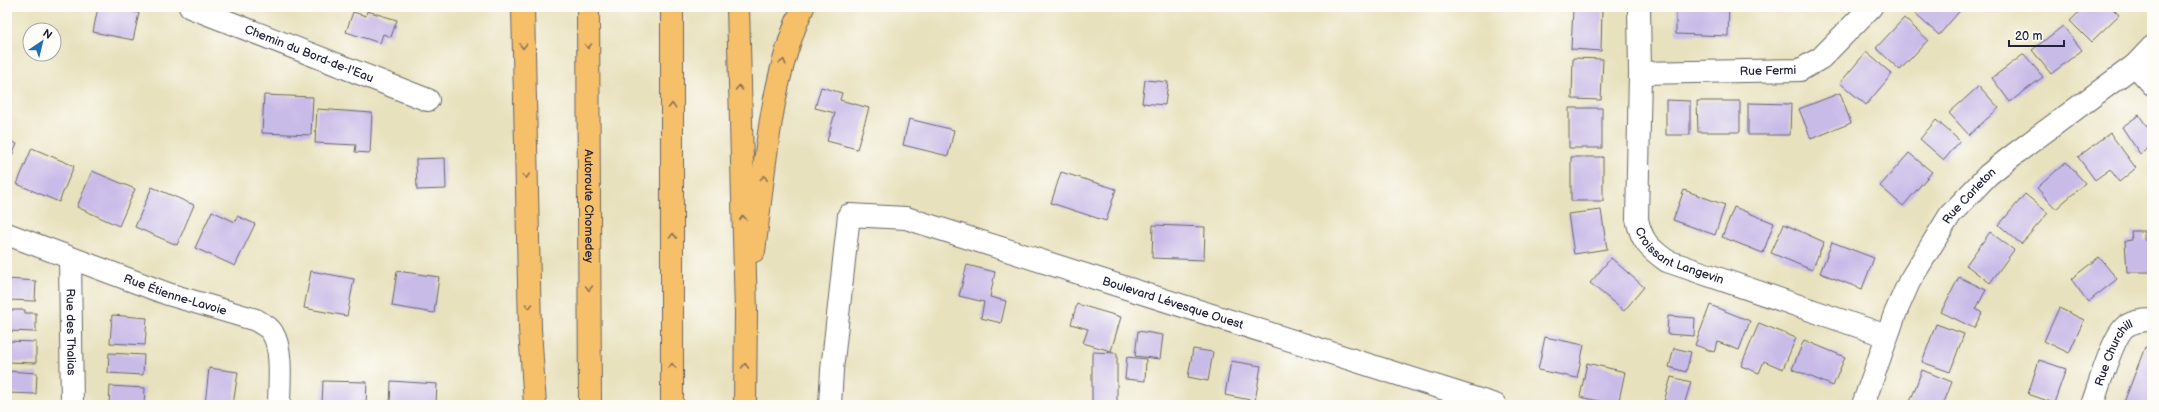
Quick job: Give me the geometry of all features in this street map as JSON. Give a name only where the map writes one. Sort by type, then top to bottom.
[{"type":"highway","points":[[523,7],[530,329],[535,405]]},
{"type":"highway","name":"Autoroute Chomedey","points":[[588,7],[590,405]]},
{"type":"highway","points":[[672,7],[672,405]]},
{"type":"highway","points":[[738,7],[746,313],[745,405]]},
{"type":"highway","points":[[746,313],[775,94],[790,40],[803,7]]},
{"type":"street","name":"Chemin du Bord-de-l'Eau","points":[[190,7],[428,100]]},
{"type":"street","name":"Croissant Langevin","points":[[1638,7],[1640,73],[1637,219],[1641,235],[1650,248],[1668,261],[1887,336]]},
{"type":"street","name":"Rue Fermi","points":[[1640,73],[1800,70],[1821,58],[1871,7]]},
{"type":"street","name":"Rue Carleton","points":[[1863,405],[1887,336],[1909,282],[1950,215],[1988,175],[2135,64],[2152,47]]},
{"type":"street","points":[[2135,64],[2152,84]]},
{"type":"street","name":"Boulevard Lévesque Ouest","points":[[830,405],[832,370],[849,215],[906,218],[1495,405]]},
{"type":"street","name":"Rue Étienne-Lavoie","points":[[7,234],[70,259],[168,294],[256,320],[267,327],[274,334],[277,349],[279,405]]},
{"type":"street","name":"Rue des Thalias","points":[[70,259],[72,405]]},
{"type":"street","name":"Rue Churchill","points":[[2092,405],[2115,340],[2124,327],[2139,320],[2152,320]]},
{"type":"street","points":[[528,405],[530,329]]},
{"type":"building","points":[[98,7],[109,7],[139,13],[133,40],[93,32]]},
{"type":"building","points":[[321,7],[334,7],[333,9]]},
{"type":"building","points":[[1676,7],[1729,7],[1728,36],[1676,34]]},
{"type":"building","points":[[1921,7],[1963,7],[1939,35],[1915,14]]},
{"type":"building","points":[[2084,7],[2111,7],[2119,15],[2091,42],[2070,21]]},
{"type":"building","points":[[1573,9],[1602,10],[1601,51],[1571,49]]},
{"type":"building","points":[[367,11],[397,20],[391,37],[383,34],[380,43],[346,32],[353,12],[366,16]]},
{"type":"building","points":[[1904,18],[1928,40],[1900,70],[1876,48]]},
{"type":"building","points":[[2063,26],[2082,50],[2051,74],[2032,50]]},
{"type":"building","points":[[1866,52],[1892,74],[1866,105],[1840,83]]},
{"type":"building","points":[[2024,54],[2043,77],[2010,102],[1992,78]]},
{"type":"building","points":[[1573,58],[1603,59],[1601,100],[1572,99]]},
{"type":"building","points":[[1145,80],[1168,82],[1165,105],[1142,103]]},
{"type":"building","points":[[1979,86],[1999,108],[1969,135],[1949,113]]},
{"type":"building","points":[[821,87],[842,93],[840,100],[869,108],[857,149],[827,141],[835,113],[815,108]]},
{"type":"building","points":[[1840,93],[1851,123],[1811,139],[1799,109]]},
{"type":"building","points":[[264,95],[313,97],[311,135],[262,133]]},
{"type":"building","points":[[1666,100],[1690,101],[1690,135],[1666,135]]},
{"type":"building","points":[[1697,101],[1740,101],[1740,132],[1698,132]]},
{"type":"building","points":[[1748,103],[1791,104],[1790,135],[1748,135]]},
{"type":"building","points":[[1569,108],[1602,108],[1602,148],[1569,148]]},
{"type":"building","points":[[317,109],[372,113],[370,153],[355,152],[356,145],[315,143]]},
{"type":"building","points":[[2139,115],[2152,134],[2152,146],[2140,154],[2122,127]]},
{"type":"building","points":[[909,119],[954,130],[948,156],[903,145]]},
{"type":"building","points":[[1936,120],[1960,141],[1944,160],[1920,139]]},
{"type":"building","points":[[2110,133],[2136,168],[2119,182],[2110,169],[2095,180],[2078,157]]},
{"type":"building","points":[[7,139],[17,144],[7,167]]},
{"type":"building","points":[[32,148],[74,166],[59,202],[17,184]]},
{"type":"building","points":[[1909,153],[1932,172],[1903,206],[1880,186]]},
{"type":"building","points":[[1571,157],[1603,157],[1603,201],[1571,201]]},
{"type":"building","points":[[445,158],[446,189],[417,190],[416,159]]},
{"type":"building","points":[[2066,162],[2085,183],[2056,209],[2037,188]]},
{"type":"building","points":[[92,171],[135,189],[119,226],[77,207]]},
{"type":"building","points":[[1061,172],[1116,189],[1106,221],[1051,203]]},
{"type":"building","points":[[152,187],[194,205],[177,245],[135,227]]},
{"type":"building","points":[[1684,190],[1725,205],[1715,235],[1673,220]]},
{"type":"building","points":[[2025,194],[2048,213],[2021,244],[1999,225]]},
{"type":"building","points":[[1734,207],[1774,223],[1763,253],[1722,237]]},
{"type":"building","points":[[1601,210],[1607,249],[1574,254],[1568,214]]},
{"type":"building","points":[[212,211],[235,222],[237,216],[255,224],[235,266],[195,248]]},
{"type":"building","points":[[1784,224],[1824,242],[1812,270],[1771,253]]},
{"type":"building","points":[[1153,225],[1205,227],[1204,260],[1152,258]]},
{"type":"building","points":[[2131,231],[2144,231],[2144,240],[2152,240],[2152,272],[2127,272],[2125,241],[2132,240]]},
{"type":"building","points":[[1990,232],[2014,250],[1990,283],[1966,265]]},
{"type":"building","points":[[1832,242],[1874,258],[1862,289],[1820,273]]},
{"type":"building","points":[[2099,257],[2117,279],[2088,302],[2071,279]]},
{"type":"building","points":[[1611,258],[1644,287],[1624,311],[1590,283]]},
{"type":"building","points":[[967,265],[995,272],[990,297],[1006,301],[1001,323],[981,318],[984,302],[959,296]]},
{"type":"building","points":[[311,271],[354,279],[347,316],[304,308]]},
{"type":"building","points":[[397,271],[439,277],[434,313],[392,306]]},
{"type":"building","points":[[1959,277],[1986,290],[1976,309],[1982,313],[1974,328],[1941,312]]},
{"type":"building","points":[[7,279],[36,281],[35,301],[7,300]]},
{"type":"building","points":[[1077,304],[1121,317],[1111,351],[1083,343],[1088,329],[1071,324]]},
{"type":"building","points":[[1710,305],[1750,321],[1739,350],[1718,342],[1714,352],[1695,345]]},
{"type":"building","points":[[2059,308],[2084,320],[2069,353],[2044,341]]},
{"type":"building","points":[[7,310],[25,310],[25,313],[36,313],[36,332],[7,331]]},
{"type":"building","points":[[112,315],[147,318],[145,345],[110,343]]},
{"type":"building","points":[[1668,316],[1695,318],[1694,336],[1667,334]]},
{"type":"building","points":[[1759,323],[1796,338],[1783,369],[1764,361],[1759,373],[1741,366]]},
{"type":"building","points":[[1936,324],[1964,334],[1950,372],[1922,362]]},
{"type":"building","points":[[1138,331],[1163,335],[1160,359],[1135,356]]},
{"type":"building","points":[[1545,337],[1584,345],[1577,378],[1538,370]]},
{"type":"building","points":[[1804,340],[1845,357],[1833,386],[1792,369]]},
{"type":"building","points":[[7,341],[36,342],[36,363],[7,362]]},
{"type":"building","points":[[2145,347],[2152,349],[2152,405],[2123,405]]},
{"type":"building","points":[[1674,348],[1691,352],[1686,372],[1669,367]]},
{"type":"building","points":[[1193,349],[1213,352],[1208,381],[1188,377]]},
{"type":"building","points":[[1092,352],[1117,353],[1117,405],[1092,405]]},
{"type":"building","points":[[109,353],[144,355],[143,375],[108,373]]},
{"type":"building","points":[[1127,357],[1146,359],[1145,381],[1125,379]]},
{"type":"building","points":[[2039,360],[2066,369],[2054,403],[2028,394]]},
{"type":"building","points":[[1231,361],[1261,366],[1255,401],[1225,395]]},
{"type":"building","points":[[1587,363],[1625,372],[1618,405],[1580,397]]},
{"type":"building","points":[[209,368],[238,372],[233,405],[205,405]]},
{"type":"building","points":[[1922,370],[1952,382],[1943,405],[1909,405]]},
{"type":"building","points":[[7,371],[37,373],[36,394],[7,393]]},
{"type":"building","points":[[1671,377],[1691,382],[1684,405],[1663,405]]},
{"type":"building","points":[[323,381],[367,382],[366,405],[322,405]]},
{"type":"building","points":[[391,381],[437,384],[436,405],[390,405]]},
{"type":"building","points":[[110,386],[145,388],[144,405],[109,405]]},
{"type":"building","points":[[7,403],[23,404],[23,405],[7,405]]}]
